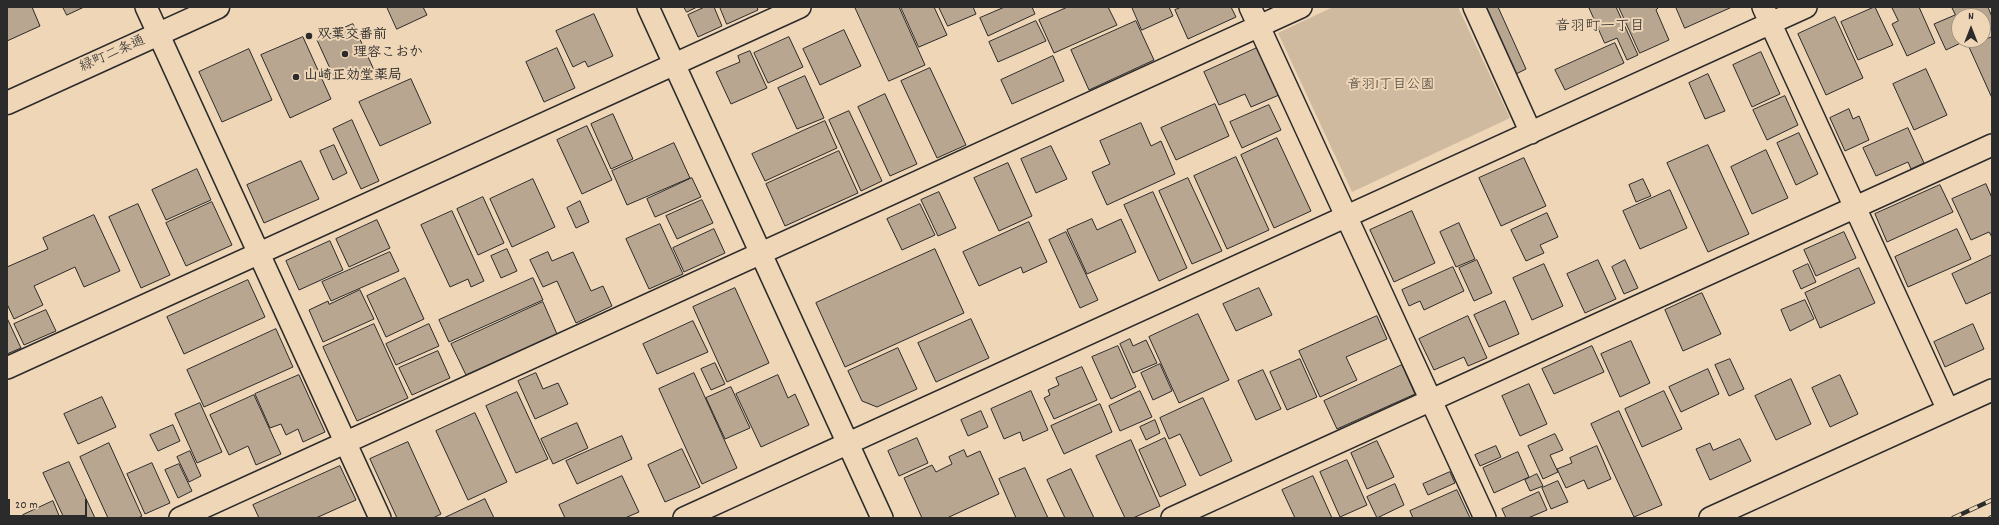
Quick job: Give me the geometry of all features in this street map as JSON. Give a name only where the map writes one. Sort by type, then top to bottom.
[{"type":"street","points":[[146,7],[380,518]]},
{"type":"street","name":"緑町二条通","points":[[7,103],[218,7]]},
{"type":"street","points":[[648,7],[882,518]]},
{"type":"street","points":[[7,368],[800,7]]},
{"type":"street","points":[[1250,7],[1485,518]]},
{"type":"street","points":[[180,518],[1302,7]]},
{"type":"street","points":[[1474,7],[1531,133]]},
{"type":"street","points":[[684,518],[1531,133],[1766,15],[1806,7]]},
{"type":"street","points":[[1766,15],[1948,410]]},
{"type":"street","points":[[1172,518],[1992,145]]},
{"type":"street","points":[[1710,518],[1992,390]]},
{"type":"green space","name":"音羽1丁目公園","points":[[1333,7],[1458,7],[1510,118],[1352,192],[1278,33]]},
{"type":"building","points":[[7,7],[32,7],[40,26],[7,41]]},
{"type":"building","points":[[63,7],[84,7],[67,15]]},
{"type":"building","points":[[387,7],[423,7],[427,15],[397,29]]},
{"type":"building","points":[[684,7],[697,7],[687,12]]},
{"type":"building","points":[[705,7],[714,7],[722,26],[698,37],[688,15]]},
{"type":"building","points":[[720,7],[757,7],[758,10],[727,24]]},
{"type":"building","points":[[855,7],[899,7],[925,65],[889,81]]},
{"type":"building","points":[[901,7],[934,7],[947,35],[919,47]]},
{"type":"building","points":[[939,7],[973,7],[976,14],[948,26]]},
{"type":"building","points":[[1005,7],[1032,7],[1035,14],[988,36],[980,18]]},
{"type":"building","points":[[1068,7],[1108,7],[1117,25],[1054,53],[1039,20]]},
{"type":"building","points":[[1132,7],[1169,7],[1173,16],[1142,30]]},
{"type":"building","points":[[1182,7],[1231,7],[1236,17],[1188,39],[1175,10]]},
{"type":"building","points":[[1480,7],[1498,7],[1526,69],[1512,76]]},
{"type":"building","points":[[1589,7],[1616,7],[1638,55],[1627,60],[1617,38],[1605,43]]},
{"type":"building","points":[[1619,7],[1659,7],[1656,10],[1669,40],[1640,53]]},
{"type":"building","points":[[1676,7],[1732,7],[1685,28]]},
{"type":"building","points":[[1875,7],[1893,45],[1858,60],[1841,22]]},
{"type":"building","points":[[1892,7],[1919,7],[1935,43],[1907,56],[1892,24],[1898,21]]},
{"type":"building","points":[[1952,7],[1988,8],[1952,8]]},
{"type":"building","points":[[594,14],[613,56],[588,67],[585,61],[573,67],[556,31]]},
{"type":"building","points":[[1991,14],[1992,17],[1991,29]]},
{"type":"building","points":[[1835,17],[1863,78],[1826,95],[1798,34]]},
{"type":"building","points":[[1951,17],[1951,48],[1946,50],[1934,24]]},
{"type":"building","points":[[1036,21],[1046,41],[998,62],[989,42]]},
{"type":"building","points":[[1136,21],[1154,60],[1089,90],[1071,50]]},
{"type":"building","name":"理容こおか","points":[[353,24],[374,70],[352,80],[347,69],[333,75],[317,40]]},
{"type":"building","points":[[844,30],[861,66],[820,85],[803,49]]},
{"type":"building","name":"山崎正効堂薬局","points":[[303,37],[331,99],[290,118],[261,55]]},
{"type":"building","points":[[789,37],[803,67],[768,83],[754,53]]},
{"type":"building","points":[[1991,37],[1992,98],[1969,48],[1991,48]]},
{"type":"building","points":[[1615,43],[1624,63],[1565,90],[1555,70]]},
{"type":"building","points":[[557,48],[575,88],[544,102],[526,62]]},
{"type":"building","points":[[1257,48],[1279,95],[1251,107],[1245,94],[1219,105],[1204,72]]},
{"type":"building","points":[[249,49],[272,100],[222,122],[199,72]]},
{"type":"building","points":[[750,51],[767,88],[731,104],[716,72],[740,62],[738,56]]},
{"type":"building","points":[[1761,52],[1780,94],[1752,107],[1733,65]]},
{"type":"building","points":[[1053,56],[1064,81],[1012,104],[1001,80]]},
{"type":"building","points":[[930,68],[966,145],[937,158],[901,81]]},
{"type":"building","points":[[1926,69],[1947,115],[1914,130],[1893,84]]},
{"type":"building","points":[[1708,74],[1725,111],[1705,119],[1689,83]]},
{"type":"building","points":[[805,76],[824,118],[797,129],[778,88]]},
{"type":"building","points":[[411,79],[431,123],[380,146],[359,102]]},
{"type":"building","points":[[885,94],[917,164],[890,176],[858,107]]},
{"type":"building","points":[[1785,96],[1798,125],[1767,140],[1753,110]]},
{"type":"building","points":[[1215,104],[1229,136],[1176,160],[1161,128]]},
{"type":"building","points":[[1269,105],[1281,130],[1242,148],[1230,122]]},
{"type":"building","points":[[1849,109],[1853,119],[1859,116],[1869,140],[1845,151],[1830,118]]},
{"type":"building","points":[[849,111],[882,181],[861,191],[829,120]]},
{"type":"building","points":[[613,114],[633,159],[611,169],[591,124]]},
{"type":"building","points":[[352,120],[379,181],[361,189],[333,129]]},
{"type":"building","points":[[825,121],[837,148],[765,181],[752,154]]},
{"type":"building","points":[[1141,123],[1151,146],[1161,141],[1175,174],[1107,205],[1092,172],[1110,164],[1100,141]]},
{"type":"building","points":[[587,126],[612,180],[582,194],[557,140]]},
{"type":"building","points":[[1908,128],[1924,163],[1911,169],[1908,162],[1876,176],[1863,148]]},
{"type":"building","points":[[1799,133],[1818,174],[1796,185],[1777,143]]},
{"type":"building","points":[[1277,138],[1311,211],[1274,228],[1241,155]]},
{"type":"building","points":[[674,143],[690,178],[627,205],[612,171]]},
{"type":"building","points":[[334,145],[347,173],[333,180],[320,151]]},
{"type":"building","points":[[1708,145],[1749,234],[1708,252],[1667,163]]},
{"type":"building","points":[[1051,146],[1067,179],[1036,193],[1021,159]]},
{"type":"building","points":[[1766,150],[1788,198],[1752,214],[1731,167]]},
{"type":"building","points":[[839,151],[858,193],[785,226],[766,184]]},
{"type":"building","points":[[1236,157],[1269,230],[1227,249],[1194,176]]},
{"type":"building","points":[[1524,158],[1546,206],[1501,226],[1479,178]]},
{"type":"building","points":[[301,161],[319,199],[264,223],[247,185]]},
{"type":"building","points":[[1008,163],[1032,216],[999,231],[974,178]]},
{"type":"building","points":[[197,169],[211,200],[166,220],[152,190]]},
{"type":"building","points":[[692,178],[701,197],[655,217],[647,199]]},
{"type":"building","points":[[1188,178],[1222,251],[1192,264],[1159,191]]},
{"type":"building","points":[[533,179],[555,227],[512,247],[490,199]]},
{"type":"building","points":[[1643,179],[1651,196],[1636,202],[1629,185]]},
{"type":"building","points":[[1986,184],[1992,198],[1992,237],[1989,232],[1971,240],[1952,199]]},
{"type":"building","points":[[1940,185],[1953,212],[1887,242],[1875,214]]},
{"type":"building","points":[[1670,190],[1687,228],[1640,249],[1623,211]]},
{"type":"building","points":[[939,192],[956,228],[938,236],[921,200]]},
{"type":"building","points":[[1153,192],[1187,268],[1159,281],[1124,205]]},
{"type":"building","points":[[483,197],[504,243],[478,255],[457,209]]},
{"type":"building","points":[[702,200],[713,223],[677,239],[666,216]]},
{"type":"building","points":[[580,201],[589,222],[576,228],[567,208]]},
{"type":"building","points":[[212,202],[232,245],[186,266],[166,223]]},
{"type":"building","points":[[138,204],[170,275],[141,288],[109,217]]},
{"type":"building","points":[[920,204],[935,235],[902,250],[887,219]]},
{"type":"building","points":[[452,211],[484,281],[471,287],[468,279],[450,287],[421,225]]},
{"type":"building","points":[[1412,211],[1435,263],[1394,282],[1370,230]]},
{"type":"building","points":[[1547,213],[1558,237],[1540,245],[1544,253],[1526,261],[1511,230]]},
{"type":"building","points":[[94,215],[120,271],[84,287],[75,267],[34,286],[43,305],[14,319],[7,304],[7,267],[48,249],[43,238]]},
{"type":"building","points":[[1092,219],[1097,230],[1121,219],[1136,252],[1087,274],[1067,230]]},
{"type":"building","points":[[377,220],[390,248],[349,267],[336,239]]},
{"type":"building","points":[[1029,222],[1047,262],[1023,273],[1021,267],[979,286],[963,252]]},
{"type":"building","points":[[1459,223],[1475,259],[1456,267],[1440,232]]},
{"type":"building","points":[[660,224],[683,274],[649,289],[626,239]]},
{"type":"building","points":[[714,229],[725,253],[684,272],[673,248]]},
{"type":"building","points":[[1957,229],[1971,259],[1908,287],[1895,257]]},
{"type":"building","points":[[1066,232],[1098,300],[1080,308],[1049,240]]},
{"type":"building","points":[[1844,232],[1856,258],[1816,276],[1804,250]]},
{"type":"building","points":[[330,241],[343,270],[299,290],[286,261]]},
{"type":"building","points":[[507,249],[517,271],[501,278],[491,256]]},
{"type":"building","points":[[935,249],[964,313],[845,367],[816,303]]},
{"type":"building","points":[[390,252],[399,271],[331,301],[322,282]]},
{"type":"building","points":[[548,252],[552,261],[573,252],[591,291],[603,286],[612,306],[576,323],[557,281],[543,287],[530,260]]},
{"type":"building","points":[[1992,255],[1992,292],[1966,304],[1952,274]]},
{"type":"building","points":[[1477,260],[1492,293],[1474,301],[1459,268]]},
{"type":"building","points":[[1598,260],[1616,299],[1585,313],[1567,274]]},
{"type":"building","points":[[1625,260],[1638,288],[1624,294],[1612,267]]},
{"type":"building","points":[[1544,264],[1563,306],[1532,320],[1513,278]]},
{"type":"building","points":[[1808,264],[1816,282],[1801,289],[1793,271]]},
{"type":"building","points":[[1453,267],[1464,291],[1424,310],[1420,301],[1409,306],[1402,290]]},
{"type":"building","points":[[1859,268],[1875,303],[1820,328],[1805,293]]},
{"type":"building","points":[[405,278],[424,319],[386,337],[367,296]]},
{"type":"building","points":[[533,278],[543,300],[449,342],[439,320]]},
{"type":"building","points":[[248,280],[265,317],[184,354],[167,317]]},
{"type":"building","points":[[735,288],[769,363],[727,382],[693,307]]},
{"type":"building","points":[[1259,288],[1272,315],[1236,331],[1223,304]]},
{"type":"building","points":[[360,290],[374,319],[323,342],[309,310],[328,301],[329,304]]},
{"type":"building","points":[[1702,293],[1721,334],[1683,351],[1665,310]]},
{"type":"building","points":[[1805,300],[1814,319],[1790,331],[1781,310]]},
{"type":"building","points":[[1505,301],[1519,334],[1489,347],[1474,315]]},
{"type":"building","points":[[543,302],[557,334],[466,375],[451,344]]},
{"type":"building","points":[[46,310],[56,331],[24,345],[14,324]]},
{"type":"building","points":[[1198,314],[1229,380],[1179,403],[1149,337]]},
{"type":"building","points":[[1377,316],[1387,339],[1346,357],[1357,380],[1320,397],[1299,351]]},
{"type":"building","points":[[1468,316],[1487,358],[1468,366],[1464,357],[1434,370],[1419,339]]},
{"type":"building","points":[[7,318],[21,348],[7,354]]},
{"type":"building","points":[[971,319],[989,358],[936,382],[918,343]]},
{"type":"building","points":[[693,321],[708,352],[657,374],[643,344]]},
{"type":"building","points":[[374,324],[408,398],[357,421],[323,347]]},
{"type":"building","points":[[429,324],[439,346],[396,365],[386,344]]},
{"type":"building","points":[[1973,324],[1984,349],[1945,367],[1934,342]]},
{"type":"building","points":[[276,329],[293,367],[204,407],[187,370]]},
{"type":"building","points":[[1130,339],[1133,346],[1146,340],[1157,363],[1133,373],[1120,344]]},
{"type":"building","points":[[1631,341],[1650,383],[1620,397],[1601,354]]},
{"type":"building","points":[[1118,346],[1136,387],[1111,399],[1092,357]]},
{"type":"building","points":[[1592,346],[1604,372],[1554,394],[1542,369]]},
{"type":"building","points":[[898,348],[917,389],[877,407],[862,401],[848,371]]},
{"type":"building","points":[[438,351],[450,378],[412,395],[399,368]]},
{"type":"building","points":[[1300,359],[1317,397],[1287,410],[1270,372]]},
{"type":"building","points":[[1730,359],[1744,389],[1729,396],[1715,365]]},
{"type":"building","points":[[715,363],[725,384],[711,390],[701,369]]},
{"type":"building","points":[[1160,364],[1172,391],[1153,400],[1141,373]]},
{"type":"building","points":[[1402,365],[1415,394],[1337,429],[1324,401]]},
{"type":"building","points":[[1082,367],[1097,400],[1054,419],[1044,398],[1050,395],[1048,390],[1059,385],[1056,378]]},
{"type":"building","points":[[1708,369],[1719,394],[1681,412],[1669,387]]},
{"type":"building","points":[[1263,370],[1281,409],[1256,420],[1238,381]]},
{"type":"building","points":[[536,373],[543,389],[558,383],[568,404],[535,419],[518,381]]},
{"type":"building","points":[[694,373],[737,468],[702,484],[659,389]]},
{"type":"building","points":[[299,375],[325,432],[303,442],[298,429],[286,435],[281,424],[270,428],[255,394]]},
{"type":"building","points":[[778,375],[788,398],[795,394],[809,425],[761,447],[736,394]]},
{"type":"building","points":[[1840,375],[1858,414],[1830,427],[1812,388]]},
{"type":"building","points":[[1791,379],[1811,424],[1776,440],[1755,396]]},
{"type":"building","points":[[1529,384],[1547,424],[1520,436],[1502,396]]},
{"type":"building","points":[[731,387],[750,428],[725,439],[706,398]]},
{"type":"building","points":[[1031,391],[1048,430],[1023,441],[1020,432],[1004,439],[991,409]]},
{"type":"building","points":[[1140,391],[1152,417],[1120,431],[1109,406]]},
{"type":"building","points":[[1664,391],[1682,429],[1642,447],[1625,409]]},
{"type":"building","points":[[517,392],[548,459],[516,473],[486,406]]},
{"type":"building","points":[[254,395],[281,454],[256,465],[248,446],[229,455],[210,415]]},
{"type":"building","points":[[102,397],[116,427],[78,444],[64,414]]},
{"type":"building","points":[[1203,398],[1232,461],[1200,476],[1180,434],[1169,439],[1160,418]]},
{"type":"building","points":[[200,403],[222,452],[197,463],[175,414]]},
{"type":"building","points":[[1100,404],[1112,432],[1064,454],[1051,426]]},
{"type":"building","points":[[981,411],[988,427],[968,436],[961,420]]},
{"type":"building","points":[[1619,411],[1662,505],[1634,517],[1591,424]]},
{"type":"building","points":[[475,413],[507,482],[468,500],[436,431]]},
{"type":"building","points":[[1155,420],[1160,433],[1146,440],[1140,427]]},
{"type":"building","points":[[577,423],[588,448],[553,464],[541,439]]},
{"type":"building","points":[[173,425],[180,441],[158,451],[150,435]]},
{"type":"building","points":[[1555,434],[1563,450],[1550,455],[1558,472],[1543,479],[1528,446]]},
{"type":"building","points":[[622,436],[632,459],[577,484],[566,461]]},
{"type":"building","points":[[917,438],[928,463],[899,476],[888,451]]},
{"type":"building","points":[[1165,438],[1186,485],[1160,497],[1139,450]]},
{"type":"building","points":[[1740,439],[1751,461],[1710,480],[1696,449],[1710,443],[1713,450]]},
{"type":"building","points":[[1131,440],[1160,506],[1133,518],[1125,518],[1096,456]]},
{"type":"building","points":[[1377,441],[1394,477],[1367,489],[1351,453]]},
{"type":"building","points":[[408,442],[441,514],[433,518],[397,518],[370,459]]},
{"type":"building","points":[[109,443],[142,516],[138,518],[108,518],[80,457]]},
{"type":"building","points":[[1496,446],[1501,457],[1480,466],[1475,455]]},
{"type":"building","points":[[1597,446],[1611,479],[1588,489],[1584,480],[1566,488],[1557,469],[1572,463],[1570,458]]},
{"type":"building","points":[[682,449],[700,487],[665,502],[648,465]]},
{"type":"building","points":[[964,450],[967,457],[980,451],[999,494],[947,518],[922,518],[904,478],[932,465],[936,472],[952,464],[949,457]]},
{"type":"building","points":[[190,451],[201,476],[189,482],[177,457]]},
{"type":"building","points":[[1518,452],[1529,477],[1494,493],[1483,468]]},
{"type":"building","points":[[1347,460],[1367,505],[1340,517],[1320,472]]},
{"type":"building","points":[[69,462],[95,518],[64,518],[43,473]]},
{"type":"building","points":[[152,463],[170,503],[145,514],[127,474]]},
{"type":"building","points":[[179,464],[192,491],[178,498],[165,470]]},
{"type":"building","points":[[340,466],[356,500],[316,518],[259,518],[253,505]]},
{"type":"building","points":[[1025,468],[1048,518],[1016,518],[999,479]]},
{"type":"building","points":[[1071,469],[1094,518],[1065,518],[1047,480]]},
{"type":"building","points":[[1450,472],[1455,483],[1428,495],[1423,484]]},
{"type":"building","points":[[1537,474],[1543,486],[1530,491],[1525,480]]},
{"type":"building","points":[[622,476],[639,512],[625,518],[565,518],[559,505]]},
{"type":"building","points":[[1313,476],[1332,518],[1295,518],[1282,490]]},
{"type":"building","points":[[1558,481],[1568,502],[1551,509],[1542,488]]},
{"type":"building","points":[[1395,484],[1404,505],[1377,518],[1367,497]]},
{"type":"building","points":[[1457,490],[1470,518],[1413,518],[1410,511]]},
{"type":"building","points":[[1539,492],[1547,510],[1528,518],[1506,518],[1502,509]]},
{"type":"building","points":[[485,499],[494,518],[444,518]]},
{"type":"building","points":[[53,501],[60,518],[24,518],[23,515]]},
{"type":"railway","points":[[1953,518],[1992,500]]},
{"type":"place","name":"双葉交番前","points":[[309,36]]},
{"type":"place","name":"理容こおか","points":[[345,54]]},
{"type":"place","name":"山崎正効堂薬局","points":[[296,77]]},
{"type":"district","name":"音羽町一丁目","points":[[1600,28]]}]
